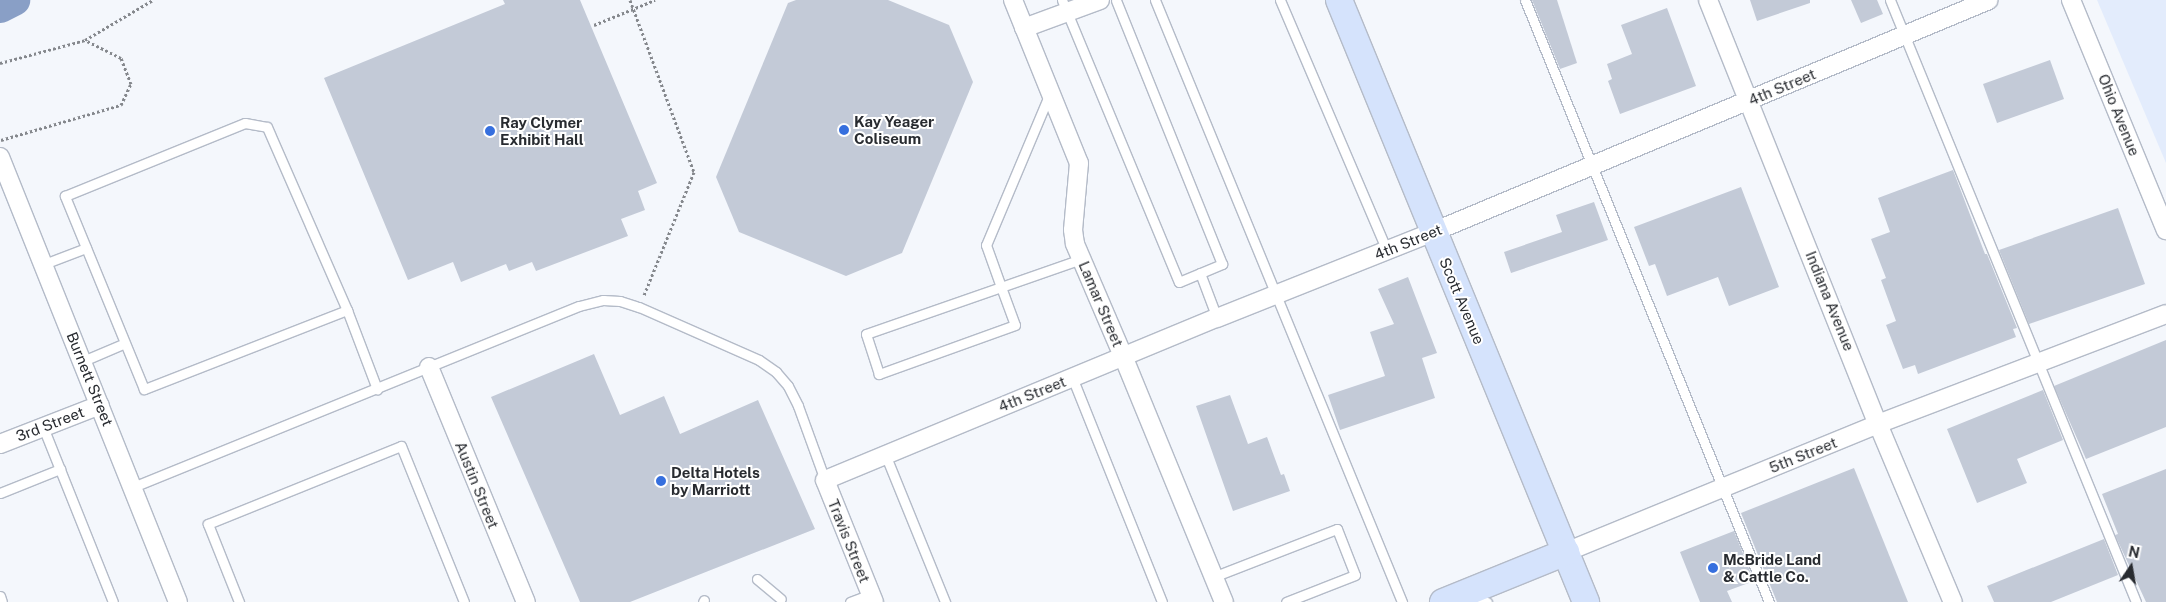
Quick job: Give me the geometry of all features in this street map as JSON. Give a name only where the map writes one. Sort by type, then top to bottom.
[{"type":"main road","name":"Scott Avenue","points":[[1340,0],[1433,232],[1586,602]]},
{"type":"main road","name":"5th Street","points":[[1465,599],[1566,552]]},
{"type":"street","name":"Lamar Street","points":[[1013,0],[1079,163],[1073,230],[1075,244],[1124,356],[1224,602]]},
{"type":"street","points":[[1024,28],[1064,6],[1100,0]]},
{"type":"street","name":"Indiana Avenue","points":[[1708,0],[1750,100],[1878,424],[1953,602]]},
{"type":"street","name":"4th Street","points":[[825,480],[1072,377],[1433,232],[1989,0]]},
{"type":"street","name":"Ohio Avenue","points":[[2071,0],[2166,230]]},
{"type":"street","name":"Burnett Street","points":[[0,157],[178,602]]},
{"type":"street","name":"5th Street","points":[[1566,552],[1878,424],[2166,314]]},
{"type":"street","name":"Austin Street","points":[[429,367],[526,602]]},
{"type":"street","name":"3rd Street","points":[[0,444],[100,405]]},
{"type":"street","name":"Travis Street","points":[[825,480],[872,598]]},
{"type":"lane","points":[[1064,6],[1179,282],[1222,264],[1116,0]]},
{"type":"lane","points":[[1155,0],[1274,295],[1402,602]]},
{"type":"lane","points":[[1280,0],[1387,250]]},
{"type":"lane","points":[[1524,0],[1769,602]]},
{"type":"lane","points":[[1890,0],[2136,602]]},
{"type":"lane","points":[[1050,93],[986,245],[1001,287],[1015,326],[879,374],[866,334],[1001,287],[1081,259]]},
{"type":"lane","points":[[347,310],[144,389],[123,344],[65,196],[245,123],[267,127],[347,310],[377,389]]},
{"type":"lane","points":[[44,264],[86,248]]},
{"type":"lane","points":[[1200,273],[1217,318]]},
{"type":"lane","points":[[133,487],[579,306],[603,300],[620,301],[639,307],[759,360],[776,372],[788,386],[798,406],[825,480]]},
{"type":"lane","points":[[83,361],[123,344]]},
{"type":"lane","points":[[1072,377],[1162,602]]},
{"type":"lane","points":[[43,427],[113,602]]},
{"type":"lane","points":[[239,602],[208,524],[401,446],[464,602]]},
{"type":"lane","points":[[886,454],[945,602]]},
{"type":"lane","points":[[0,493],[60,469]]},
{"type":"lane","points":[[1214,577],[1336,529],[1355,575],[1286,602]]},
{"type":"lane","points":[[757,579],[780,601]]},
{"type":"lane","points":[[0,596],[2,602]]},
{"type":"lane","points":[[850,602],[872,598]]},
{"type":"path","points":[[0,63],[85,40],[153,0]]},
{"type":"path","points":[[630,0],[694,172],[639,307]]},
{"type":"path","points":[[594,25],[655,0]]},
{"type":"path","points":[[0,140],[121,105],[131,84],[122,58],[85,40]]},
{"type":"shaded area","points":[[2097,0],[2166,0],[2166,163]]},
{"type":"building","name":"Ray Clymer Exhibit Hall","points":[[503,0],[580,0],[657,183],[638,191],[645,210],[621,219],[628,236],[536,271],[532,262],[509,271],[506,264],[461,282],[453,262],[408,280],[324,78],[505,4]]},
{"type":"building","name":"Kay Yeager Coliseum","points":[[796,0],[888,0],[949,25],[973,82],[902,253],[846,276],[739,232],[716,177],[788,3]]},
{"type":"building","points":[[1532,0],[1557,0],[1577,63],[1560,69]]},
{"type":"building","points":[[1750,0],[1810,0],[1810,3],[1757,21]]},
{"type":"building","points":[[1851,0],[1877,0],[1883,14],[1861,23]]},
{"type":"building","points":[[1667,8],[1696,86],[1620,114],[1608,81],[1612,79],[1607,64],[1632,54],[1621,25]]},
{"type":"building","points":[[2050,60],[2064,99],[1997,123],[1983,84]]},
{"type":"building","points":[[1953,170],[1985,254],[1987,254],[2017,328],[2013,329],[2016,337],[1918,374],[1915,365],[1903,369],[1886,325],[1896,321],[1881,280],[1886,278],[1871,239],[1890,232],[1878,198]]},
{"type":"building","points":[[1741,187],[1779,287],[1729,306],[1718,277],[1667,296],[1655,264],[1649,266],[1634,227]]},
{"type":"building","points":[[1594,202],[1608,240],[1511,273],[1504,252],[1562,232],[1556,215]]},
{"type":"building","points":[[2118,208],[2145,284],[2029,324],[1999,250]]},
{"type":"building","points":[[1408,277],[1437,353],[1422,358],[1435,398],[1340,430],[1328,395],[1385,376],[1370,332],[1394,324],[1378,289]]},
{"type":"building","points":[[2166,340],[2166,427],[2086,459],[2054,386]]},
{"type":"building","name":"Delta Hotels by Marriott","points":[[594,354],[620,415],[664,396],[680,434],[758,400],[815,529],[630,602],[580,602],[491,397]]},
{"type":"building","points":[[2043,390],[2063,440],[2017,459],[2027,483],[1977,503],[1947,429]]},
{"type":"building","points":[[1230,395],[1248,444],[1267,437],[1281,475],[1284,474],[1290,491],[1233,511],[1196,406]]},
{"type":"building","points":[[1854,468],[1908,602],[1777,602],[1741,513]]},
{"type":"building","points":[[2166,469],[2166,602],[2146,602],[2115,535],[2118,534],[2102,494]]},
{"type":"building","name":"McBride Land & Cattle Co.","points":[[1734,531],[1754,581],[1727,591],[1732,602],[1700,602],[1680,552]]},
{"type":"building","points":[[2104,539],[2118,575],[2051,602],[1994,602],[1987,586]]},
{"type":"waterway","points":[[0,7],[14,0]]},
{"type":"place","name":"Kay Yeager Coliseum","points":[[844,130]]},
{"type":"place","name":"Ray Clymer Exhibit Hall","points":[[490,131]]},
{"type":"place","name":"Delta Hotels by Marriott","points":[[661,481]]},
{"type":"place","name":"McBride Land & Cattle Co.","points":[[1713,568]]}]
